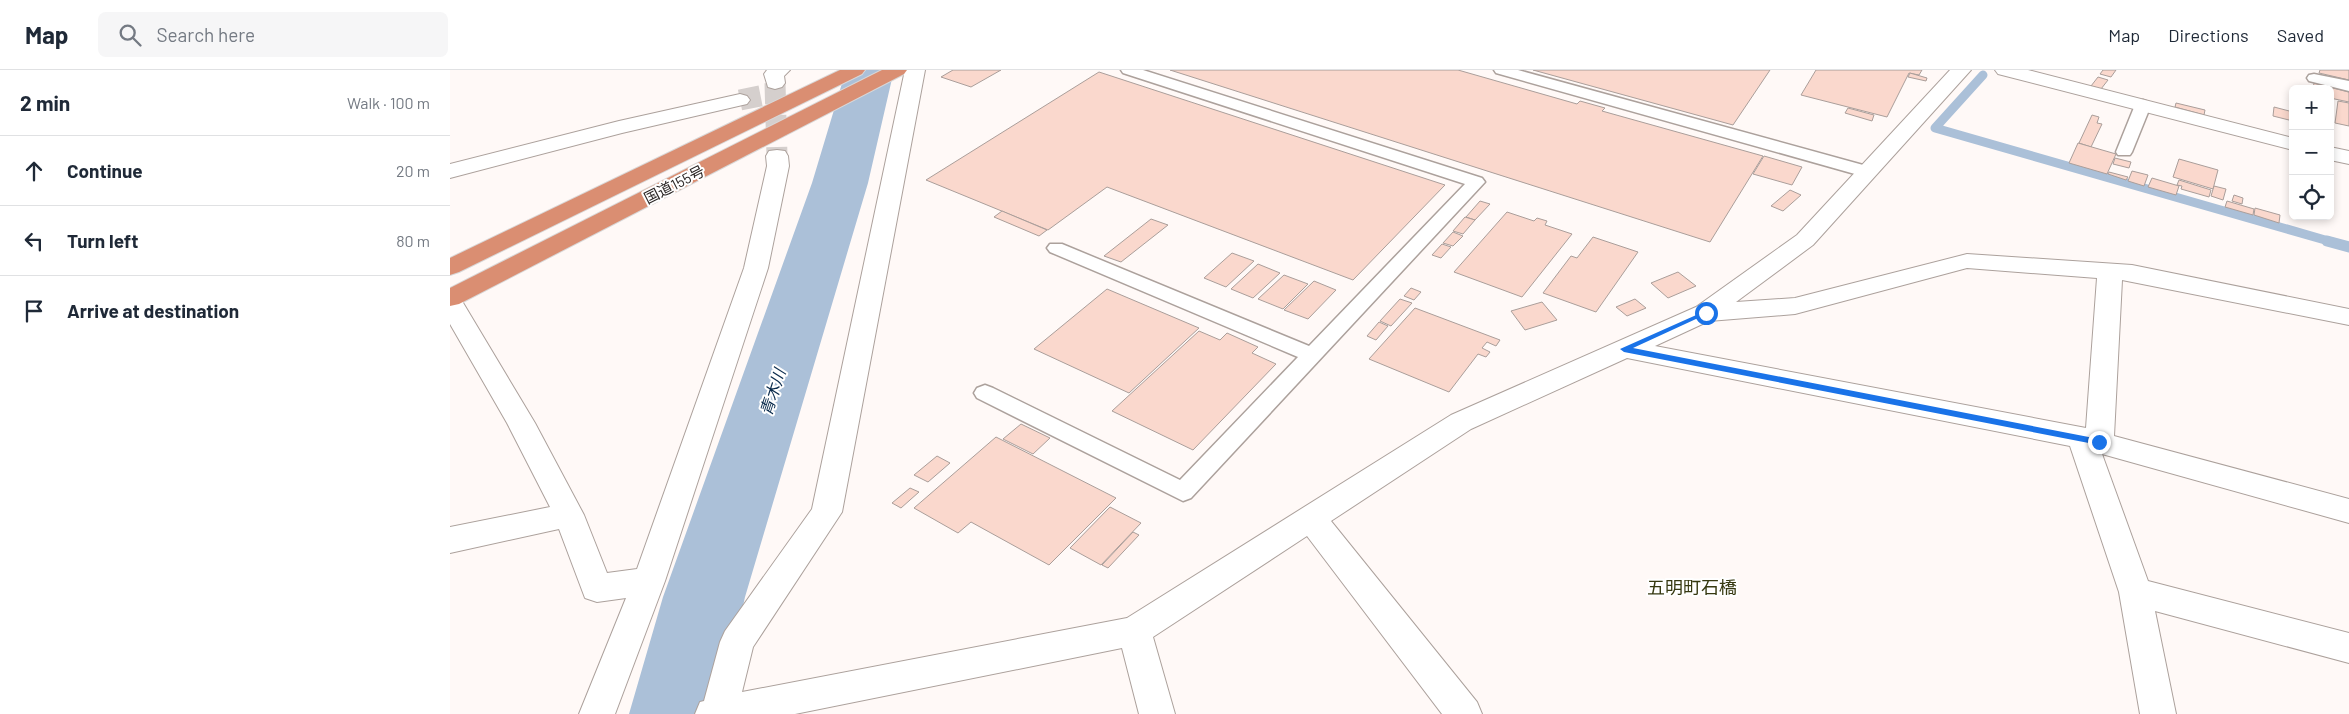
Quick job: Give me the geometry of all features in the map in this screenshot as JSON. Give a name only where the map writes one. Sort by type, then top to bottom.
[{"type":"highway","name":"国道155号","points":[[450,267],[855,70]]},
{"type":"highway","name":"国道155号","points":[[450,298],[897,70]]},
{"type":"street","points":[[915,70],[827,512],[736,642],[716,713],[1134,631],[1461,422],[1706,313],[1806,240],[1961,70]]},
{"type":"street","points":[[2005,70],[2289,143]]},
{"type":"street","points":[[450,172],[619,127],[740,100]]},
{"type":"street","points":[[2334,154],[2349,158]]},
{"type":"street","points":[[597,714],[648,581],[756,268],[778,166],[777,156]]},
{"type":"street","points":[[1706,313],[1795,306],[1967,261],[2132,273],[2349,316]]},
{"type":"street","points":[[2110,272],[2091,440],[2135,592],[2158,714]]},
{"type":"street","points":[[450,302],[521,423],[569,515],[597,588],[648,581]]},
{"type":"street","points":[[1624,349],[2091,440],[2349,511]]},
{"type":"street","points":[[450,540],[569,515]]},
{"type":"street","points":[[1311,518],[1464,714]]},
{"type":"street","points":[[2135,592],[2349,648]]},
{"type":"street","points":[[1134,631],[1158,714]]},
{"type":"lane","points":[[984,393],[1183,492],[1476,182],[1128,70]]},
{"type":"lane","points":[[1501,70],[1868,172]]},
{"type":"lane","points":[[2314,78],[2349,86]]},
{"type":"lane","points":[[2124,152],[2143,105]]},
{"type":"lane","points":[[1056,248],[1313,355]]},
{"type":"building","points":[[953,70],[1001,70],[971,87],[941,77]]},
{"type":"building","points":[[1170,70],[1458,70],[1577,104],[1580,101],[1605,108],[1602,111],[1763,156],[1710,242]]},
{"type":"building","points":[[1533,70],[1770,70],[1733,125]]},
{"type":"building","points":[[1816,70],[1922,70],[1919,75],[1909,73],[1887,117],[1801,95]]},
{"type":"building","points":[[2103,70],[2116,70],[2111,77],[2100,74]]},
{"type":"building","points":[[2320,70],[2349,70],[2349,80],[2319,73]]},
{"type":"building","points":[[1099,72],[1445,185],[1353,280],[1107,187],[1048,230],[926,180]]},
{"type":"building","points":[[1910,73],[1927,78],[1926,81],[1908,77]]},
{"type":"building","points":[[2098,77],[2108,80],[2101,89],[2091,86]]},
{"type":"building","points":[[2334,88],[2349,92],[2349,102],[2334,99]]},
{"type":"building","points":[[2338,101],[2349,103],[2349,126],[2335,123]]},
{"type":"building","points":[[2176,103],[2205,110],[2204,115],[2175,107]]},
{"type":"building","points":[[2274,107],[2289,111],[2289,120],[2273,116]]},
{"type":"building","points":[[1848,108],[1874,115],[1872,121],[1845,113]]},
{"type":"building","points":[[2092,115],[2099,117],[2097,123],[2102,124],[2091,147],[2079,143]]},
{"type":"building","points":[[2078,143],[2116,154],[2107,174],[2069,163]]},
{"type":"building","points":[[1764,156],[1802,167],[1792,185],[1753,174]]},
{"type":"building","points":[[2115,158],[2131,162],[2129,168],[2113,164]]},
{"type":"building","points":[[2179,159],[2218,170],[2213,189],[2173,177]]},
{"type":"building","points":[[2132,171],[2148,175],[2144,186],[2128,181]]},
{"type":"building","points":[[2109,172],[2128,177],[2126,180],[2108,174]]},
{"type":"building","points":[[2152,178],[2179,186],[2176,195],[2148,187]]},
{"type":"building","points":[[2179,180],[2211,190],[2209,197],[2181,189],[2182,186],[2177,185]]},
{"type":"building","points":[[2214,186],[2226,189],[2223,200],[2211,196]]},
{"type":"building","points":[[1790,190],[1801,195],[1783,211],[1771,206]]},
{"type":"building","points":[[2234,195],[2243,198],[2242,204],[2232,201]]},
{"type":"building","points":[[1480,201],[1490,204],[1475,220],[1466,217]]},
{"type":"building","points":[[2227,201],[2254,209],[2253,215],[2225,207]]},
{"type":"building","points":[[2255,208],[2280,215],[2279,223],[2254,215]]},
{"type":"building","points":[[1002,211],[1047,230],[1039,236],[994,217]]},
{"type":"building","points":[[1507,212],[1534,221],[1537,218],[1547,221],[1545,225],[1572,234],[1522,297],[1454,272]]},
{"type":"building","points":[[1465,217],[1475,220],[1463,234],[1453,231]]},
{"type":"building","points":[[1151,219],[1168,225],[1121,262],[1104,256]]},
{"type":"building","points":[[1453,232],[1463,236],[1453,246],[1443,243]]},
{"type":"building","points":[[1593,237],[1638,252],[1596,312],[1543,293],[1571,256],[1577,258]]},
{"type":"building","points":[[1442,244],[1451,247],[1441,258],[1432,255]]},
{"type":"building","points":[[1232,253],[1254,261],[1226,287],[1204,278]]},
{"type":"building","points":[[1258,264],[1280,273],[1253,298],[1231,289]]},
{"type":"building","points":[[1678,272],[1696,286],[1668,298],[1651,283]]},
{"type":"building","points":[[1284,275],[1308,284],[1283,309],[1258,299]]},
{"type":"building","points":[[1314,281],[1336,290],[1308,319],[1284,310]]},
{"type":"building","points":[[1411,288],[1421,292],[1414,300],[1404,296]]},
{"type":"building","points":[[1107,289],[1199,328],[1129,393],[1034,349]]},
{"type":"building","points":[[1400,299],[1412,303],[1391,326],[1380,321]]},
{"type":"building","points":[[1635,299],[1646,308],[1627,316],[1616,307]]},
{"type":"building","points":[[1542,302],[1557,320],[1525,330],[1511,311]]},
{"type":"building","points":[[1415,308],[1500,340],[1496,346],[1487,342],[1482,348],[1490,352],[1486,357],[1478,354],[1449,392],[1369,359]]},
{"type":"building","points":[[1379,322],[1388,326],[1376,340],[1367,336]]},
{"type":"building","points":[[1199,331],[1220,340],[1227,333],[1258,347],[1252,353],[1276,364],[1193,450],[1112,411]]},
{"type":"building","points":[[1021,424],[1050,438],[1033,454],[1003,439]]},
{"type":"building","points":[[996,437],[1116,498],[1049,565],[971,522],[958,533],[914,508]]},
{"type":"building","points":[[937,456],[950,463],[928,482],[914,475]]},
{"type":"building","points":[[910,488],[919,492],[901,508],[892,503]]},
{"type":"building","points":[[1110,507],[1141,523],[1101,565],[1070,548]]},
{"type":"building","points":[[1133,532],[1139,535],[1108,568],[1102,565]]},
{"type":"waterway","name":"青木川","points":[[674,714],[704,597],[840,183],[870,70]]},
{"type":"waterway","points":[[1983,75],[1935,128],[2332,242]]},
{"type":"waterway","points":[[2327,241],[2349,247]]},
{"type":"tunnel","points":[[775,83],[777,156]]},
{"type":"tunnel","points":[[740,100],[775,93]]},
{"type":"district","name":"五明町石橋","points":[[1692,587]]},
{"type":"route","points":[[1706,313],[1624,349],[2099,442]]}]
